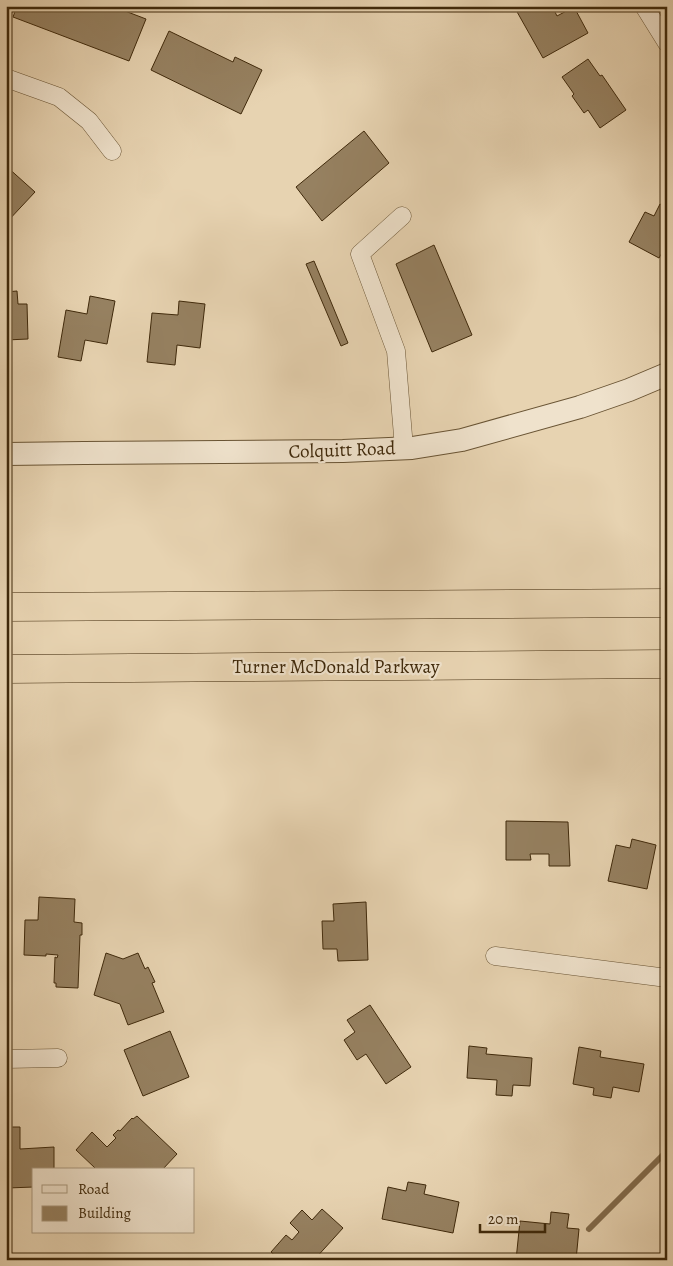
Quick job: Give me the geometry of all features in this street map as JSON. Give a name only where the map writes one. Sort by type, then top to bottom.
[{"type":"highway","points":[[6,607],[667,603]]},
{"type":"highway","name":"Turner McDonald Parkway","points":[[6,670],[667,664]]},
{"type":"street","points":[[644,6],[667,43]]},
{"type":"street","points":[[6,78],[59,98],[89,121],[112,151]]},
{"type":"street","points":[[402,216],[360,254],[396,351],[404,448]]},
{"type":"street","name":"Colquitt Road","points":[[6,454],[343,451],[404,448],[462,440],[580,407],[667,374]]},
{"type":"street","points":[[495,956],[667,978]]},
{"type":"street","points":[[6,1059],[58,1058]]},
{"type":"building","points":[[17,6],[112,6],[146,19],[129,61],[13,17]]},
{"type":"building","points":[[523,6],[552,6],[557,16],[574,7],[588,33],[543,58],[516,10]]},
{"type":"building","points":[[169,31],[233,62],[235,57],[262,70],[241,114],[151,70]]},
{"type":"building","points":[[588,59],[600,76],[602,75],[626,110],[600,128],[588,110],[584,113],[562,77]]},
{"type":"building","points":[[364,131],[389,163],[322,221],[296,187]]},
{"type":"building","points":[[6,166],[35,192],[6,223]]},
{"type":"building","points":[[660,204],[667,208],[667,244],[659,258],[629,242],[645,212],[654,216]]},
{"type":"building","points":[[434,245],[472,335],[432,352],[396,264]]},
{"type":"building","points":[[314,261],[348,343],[341,346],[306,264]]},
{"type":"building","points":[[17,291],[18,304],[27,304],[28,339],[6,340],[6,292]]},
{"type":"building","points":[[90,296],[115,301],[107,344],[85,340],[81,361],[58,357],[66,310],[87,314]]},
{"type":"building","points":[[179,301],[205,304],[200,348],[177,345],[175,365],[147,362],[152,313],[178,315]]},
{"type":"building","points":[[506,821],[568,822],[570,866],[549,866],[549,854],[530,854],[531,860],[506,860]]},
{"type":"building","points":[[632,839],[656,845],[647,889],[608,881],[616,845],[630,848]]},
{"type":"building","points":[[39,897],[75,899],[74,922],[82,923],[78,988],[56,987],[56,983],[54,983],[55,957],[57,958],[58,955],[24,955],[25,920],[38,920]]},
{"type":"building","points":[[366,902],[368,960],[338,961],[337,949],[323,949],[322,921],[334,921],[333,904]]},
{"type":"building","points":[[106,953],[123,959],[138,953],[145,969],[148,967],[155,982],[152,983],[164,1012],[128,1025],[120,1004],[94,995]]},
{"type":"building","points":[[370,1005],[411,1067],[386,1084],[366,1054],[357,1060],[344,1040],[355,1032],[347,1020]]},
{"type":"building","points":[[170,1031],[189,1077],[143,1096],[124,1050]]},
{"type":"building","points":[[469,1046],[487,1048],[486,1054],[532,1058],[530,1086],[513,1085],[512,1096],[496,1095],[497,1080],[467,1078]]},
{"type":"building","points":[[579,1047],[601,1051],[600,1057],[644,1064],[639,1092],[613,1087],[611,1098],[593,1095],[594,1088],[573,1084]]},
{"type":"building","points":[[137,1116],[177,1154],[164,1168],[95,1168],[76,1150],[92,1132],[107,1147],[116,1138],[113,1135]]},
{"type":"building","points":[[6,1127],[20,1127],[20,1149],[54,1147],[54,1168],[32,1168],[32,1187],[7,1188],[7,1196]]},
{"type":"building","points":[[408,1182],[426,1185],[424,1194],[459,1202],[453,1233],[382,1219],[388,1187],[406,1191]]},
{"type":"building","points":[[322,1209],[343,1228],[314,1260],[280,1260],[271,1252],[286,1235],[292,1240],[299,1232],[290,1223],[302,1210],[312,1220]]},
{"type":"building","points":[[551,1212],[569,1214],[567,1228],[579,1229],[576,1260],[516,1260],[520,1221],[550,1224]]},
{"type":"waterway","points":[[589,1229],[667,1151]]}]
